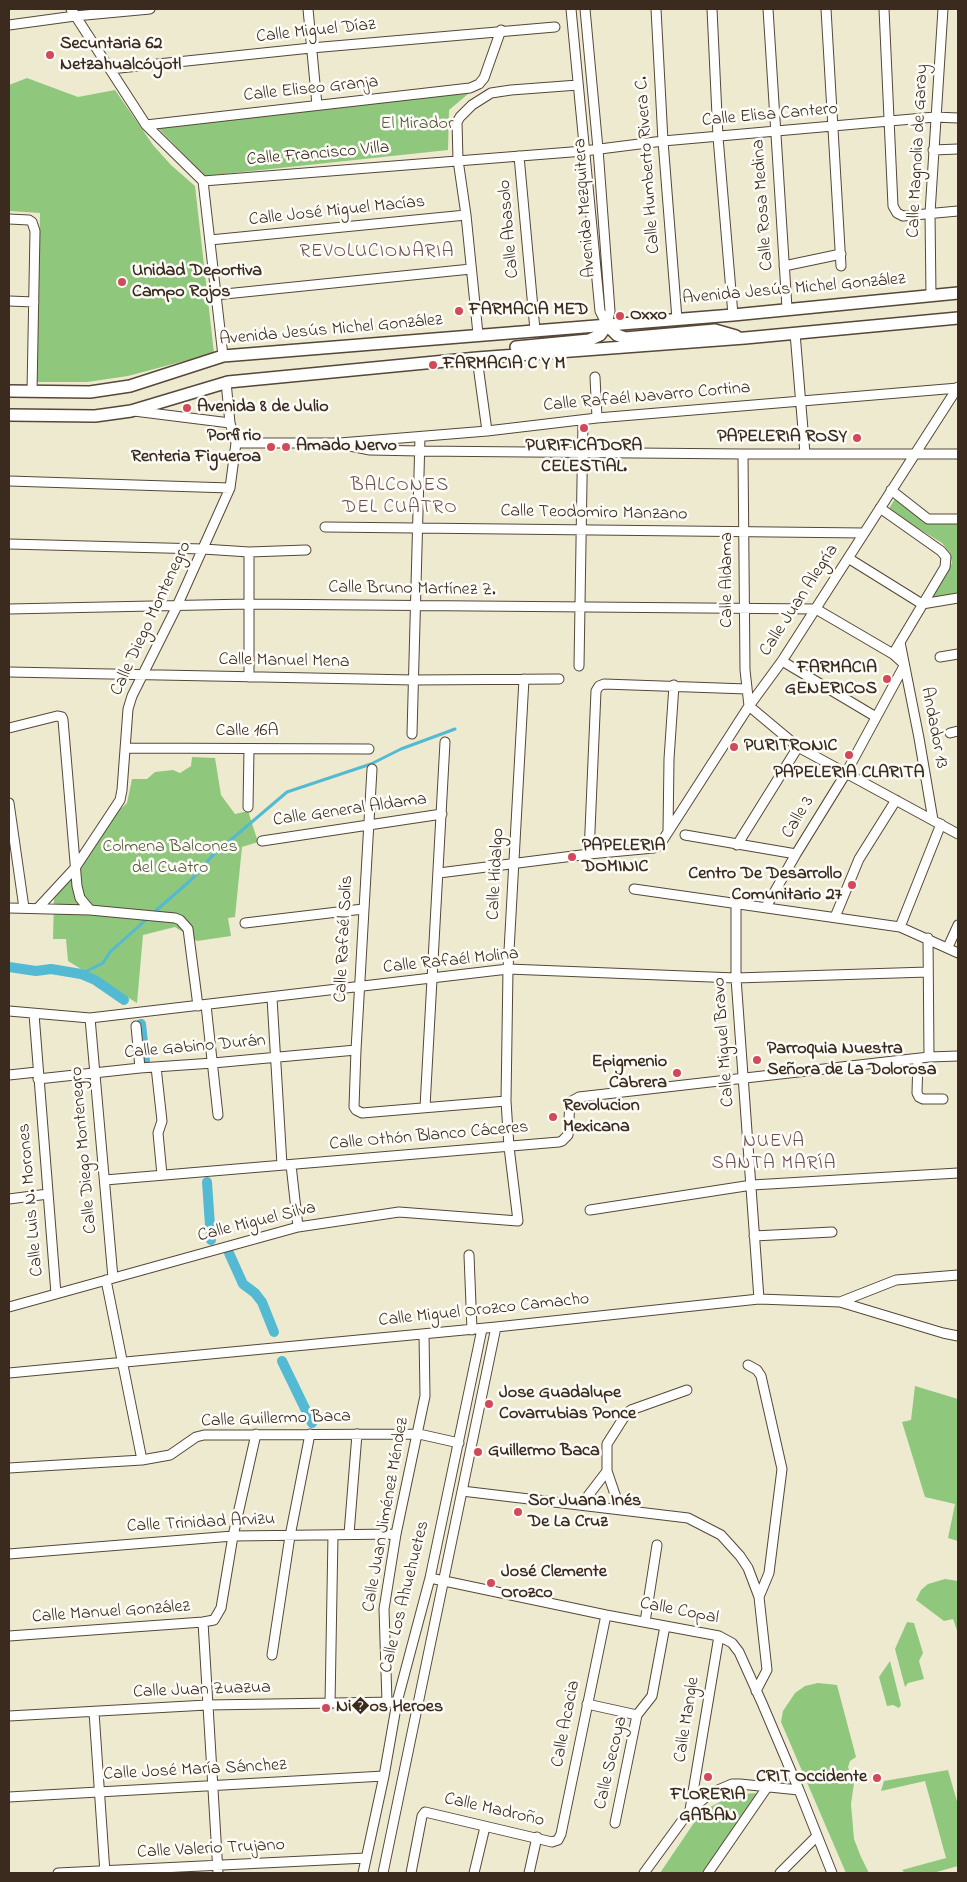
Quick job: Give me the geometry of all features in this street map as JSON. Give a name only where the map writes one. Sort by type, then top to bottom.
[{"type":"main road","name":"Avenida Jesús Michel González","points":[[9,391],[90,392],[130,386],[223,356],[677,319],[958,293]]},
{"type":"main road","points":[[9,415],[95,416],[131,411],[226,382],[477,358],[745,338],[958,318]]},
{"type":"main road","points":[[477,358],[507,348],[589,340],[600,335],[607,325],[617,335],[625,338],[715,330],[745,338]]},
{"type":"street","points":[[9,25],[73,12],[150,9]]},
{"type":"street","points":[[308,9],[317,105]]},
{"type":"street","name":"Avenida Mezquitera","points":[[571,9],[600,311],[607,325]]},
{"type":"street","name":"Avenida Mezquitera","points":[[585,9],[610,311],[607,325]]},
{"type":"street","name":"Calle Humberto Rivera C.","points":[[656,9],[662,141],[677,319]]},
{"type":"street","points":[[712,9],[718,137],[733,314]]},
{"type":"street","name":"Calle Rosa Medina","points":[[768,9],[787,308]]},
{"type":"street","points":[[826,9],[841,266]]},
{"type":"street","points":[[884,9],[893,206],[897,213],[903,216],[958,211]]},
{"type":"street","name":"Calle Magnolia de Garay","points":[[931,295],[930,213],[943,9]]},
{"type":"street","points":[[73,12],[146,125],[203,181],[223,356]]},
{"type":"street","name":"Calle Miguel Díaz","points":[[110,69],[500,30],[555,27]]},
{"type":"street","name":"Calle Eliseo Granja","points":[[146,125],[470,88],[479,84],[484,78],[500,30]]},
{"type":"street","points":[[478,334],[466,215],[458,160],[457,122],[464,112],[480,98],[492,93],[578,85]]},
{"type":"street","name":"Calle Elisa Cantero","points":[[584,151],[662,141],[935,117],[958,118]]},
{"type":"street","points":[[933,150],[958,150]]},
{"type":"street","name":"Calle Francisco Villa","points":[[203,181],[584,151]]},
{"type":"street","name":"Calle Abasolo","points":[[519,156],[535,330]]},
{"type":"street","name":"Calle José Miguel Macías","points":[[210,240],[466,215]]},
{"type":"street","points":[[9,219],[32,222],[35,230],[32,392]]},
{"type":"street","points":[[784,266],[840,254]]},
{"type":"street","points":[[215,295],[471,270]]},
{"type":"street","points":[[9,301],[34,302]]},
{"type":"street","points":[[795,333],[805,454]]},
{"type":"street","points":[[477,358],[487,431]]},
{"type":"street","points":[[595,377],[597,418]]},
{"type":"street","name":"Calle Diego Montenegro","points":[[38,908],[75,868],[120,800],[128,709],[132,696],[177,606],[230,488],[236,443],[230,423],[226,382]]},
{"type":"street","name":"Calle Rafaél Navarro Cortina","points":[[236,443],[340,443],[420,437],[597,418],[958,387]]},
{"type":"street","name":"Calle Juan Alegría","points":[[439,873],[589,854],[654,848],[664,842],[668,832],[749,706],[816,609],[958,387]]},
{"type":"street","points":[[131,411],[230,423]]},
{"type":"street","points":[[579,666],[583,420]]},
{"type":"street","points":[[412,734],[420,437]]},
{"type":"street","name":"Calle Rafaél Navarro Cortina","points":[[340,443],[370,450],[420,451],[958,454]]},
{"type":"street","name":"Calle Aldama","points":[[743,454],[745,670],[749,706]]},
{"type":"street","points":[[9,481],[230,488]]},
{"type":"street","points":[[891,490],[928,519],[958,519]]},
{"type":"street","points":[[880,508],[946,557],[945,567],[893,654]]},
{"type":"street","name":"Calle Teodomiro Manzano","points":[[325,527],[864,534]]},
{"type":"street","points":[[9,544],[249,552],[306,550]]},
{"type":"street","points":[[249,552],[249,677]]},
{"type":"street","points":[[848,558],[922,604],[958,598]]},
{"type":"street","name":"Calle Bruno Martínez Z.","points":[[9,609],[248,604],[816,609]]},
{"type":"street","points":[[816,609],[893,654],[904,665]]},
{"type":"street","name":"Andador 13","points":[[900,642],[937,822]]},
{"type":"street","points":[[940,657],[958,654]]},
{"type":"street","points":[[782,660],[876,717]]},
{"type":"street","name":"Calle 3","points":[[766,907],[846,773],[904,665]]},
{"type":"street","name":"Calle Manuel Mena","points":[[9,672],[413,680],[559,679]]},
{"type":"street","name":"Calle Hidalgo","points":[[518,1221],[509,1147],[506,1101],[508,969],[524,679]]},
{"type":"street","points":[[589,854],[596,691],[599,686],[604,684],[674,685],[747,689]]},
{"type":"street","points":[[668,832],[669,759],[674,685]]},
{"type":"street","points":[[749,706],[798,747],[958,834]]},
{"type":"street","points":[[9,728],[57,716],[62,717],[78,892],[84,904],[90,910]]},
{"type":"street","points":[[445,742],[425,1108],[506,1101]]},
{"type":"street","points":[[738,845],[798,747]]},
{"type":"street","name":"Calle 16A","points":[[125,748],[369,749]]},
{"type":"street","points":[[248,807],[249,749]]},
{"type":"street","name":"Calle Rafaél Solís","points":[[372,769],[354,1103],[356,1110],[362,1113],[425,1108]]},
{"type":"street","points":[[835,917],[859,860],[896,800]]},
{"type":"street","points":[[9,803],[24,908]]},
{"type":"street","name":"Calle General Aldama","points":[[262,841],[442,814]]},
{"type":"street","points":[[900,926],[937,822]]},
{"type":"street","points":[[685,835],[796,854]]},
{"type":"street","points":[[634,889],[900,926],[958,953]]},
{"type":"street","name":"Calle Miguel Bravo","points":[[736,903],[736,978],[759,1299]]},
{"type":"street","points":[[9,908],[90,910],[158,916],[180,920],[185,924],[188,930],[213,1063],[218,1115]]},
{"type":"street","points":[[245,923],[363,910]]},
{"type":"street","points":[[948,948],[958,925]]},
{"type":"street","points":[[928,938],[929,1057]]},
{"type":"street","name":"Calle Rafaél Molina","points":[[9,1011],[90,1018],[359,988],[508,969],[736,978],[928,972]]},
{"type":"street","points":[[272,998],[275,1057],[286,1165],[298,1227]]},
{"type":"street","name":"Calle Luis N. Morones","points":[[34,1014],[56,1294]]},
{"type":"street","name":"Calle Diego Montenegro","points":[[90,1018],[105,1180],[110,1279],[122,1362],[142,1460]]},
{"type":"street","points":[[136,1026],[140,1068]]},
{"type":"street","name":"Calle Gabino Durán","points":[[9,1075],[94,1072],[356,1050]]},
{"type":"street","name":"Calle Othón Blanco Cáceres","points":[[105,1180],[562,1141],[568,1134],[570,1102],[579,1097],[918,1058],[958,1056]]},
{"type":"street","points":[[918,1058],[917,1093],[919,1097],[943,1099]]},
{"type":"street","points":[[156,1067],[162,1121],[158,1133],[162,1175]]},
{"type":"street","points":[[590,1210],[752,1185],[958,1173]]},
{"type":"street","points":[[9,1199],[48,1194]]},
{"type":"street","name":"Calle Miguel Silva","points":[[9,1307],[298,1227],[399,1212],[518,1221]]},
{"type":"street","points":[[754,1236],[832,1232]]},
{"type":"street","points":[[469,1255],[472,1330]]},
{"type":"street","points":[[840,1302],[896,1280],[958,1276]]},
{"type":"street","name":"Calle Miguel Orozco Camacho","points":[[9,1373],[472,1330],[759,1299],[840,1302],[958,1336]]},
{"type":"street","name":"Calle Los Ahuehuetes","points":[[383,1873],[496,1327]]},
{"type":"street","name":"Calle Los Ahuehuetes","points":[[363,1873],[384,1776],[392,1702],[430,1578],[460,1443],[482,1329]]},
{"type":"street","name":"Calle Juan Jiménez Méndez","points":[[392,1702],[383,1616],[396,1534],[425,1396],[424,1334]]},
{"type":"street","points":[[748,1365],[757,1370],[761,1376],[782,1469],[769,1573],[759,1597]]},
{"type":"street","points":[[620,1509],[607,1471],[607,1444],[626,1414],[635,1408],[687,1390]]},
{"type":"street","points":[[233,1536],[256,1434]]},
{"type":"street","points":[[272,1655],[290,1536],[310,1434]]},
{"type":"street","points":[[349,1534],[357,1434]]},
{"type":"street","name":"Calle Guillermo Baca","points":[[9,1468],[142,1460],[170,1454],[200,1436],[418,1434],[460,1443]]},
{"type":"street","points":[[581,1505],[607,1471]]},
{"type":"street","points":[[462,1491],[688,1518],[711,1528],[721,1535],[740,1556],[748,1568],[759,1597],[767,1670],[756,1691]]},
{"type":"street","name":"Calle Trinidad Arvizu","points":[[9,1554],[233,1536],[396,1534]]},
{"type":"street","points":[[330,1704],[333,1535]]},
{"type":"street","name":"Calle Manuel González","points":[[9,1636],[214,1620],[221,1608],[233,1536]]},
{"type":"street","points":[[645,1622],[656,1545]]},
{"type":"street","name":"Calle Copal","points":[[430,1578],[606,1615],[719,1636],[736,1647],[799,1790],[832,1873]]},
{"type":"street","name":"Calle Acacia","points":[[558,1840],[561,1834],[606,1615]]},
{"type":"street","points":[[203,1622],[218,1869]]},
{"type":"street","name":"Calle Secoya","points":[[615,1823],[637,1715],[652,1696],[665,1626]]},
{"type":"street","name":"Calle Mangle","points":[[690,1810],[719,1636]]},
{"type":"street","name":"Calle Juan Zuazua","points":[[9,1716],[207,1705],[392,1702]]},
{"type":"street","points":[[587,1704],[637,1715]]},
{"type":"street","points":[[94,1712],[105,1872]]},
{"type":"street","name":"Calle José María Sánchez","points":[[9,1797],[384,1776]]},
{"type":"street","points":[[644,1873],[690,1810],[710,1793],[732,1784],[799,1790]]},
{"type":"street","points":[[708,1873],[768,1786]]},
{"type":"street","name":"Calle Madroño","points":[[412,1873],[422,1816],[425,1812],[538,1837],[552,1842],[558,1840]]},
{"type":"street","points":[[474,1873],[485,1826]]},
{"type":"street","points":[[780,1873],[817,1836]]},
{"type":"street","points":[[529,1873],[538,1837]]},
{"type":"street","name":"Calle Valerio Trujano","points":[[58,1873],[218,1869],[366,1858]]},
{"type":"green space","name":"Unidad Deportiva Campo Rojos","points":[[27,78],[78,97],[115,90],[153,145],[171,165],[195,186],[214,353],[128,376],[87,382],[37,382],[40,213],[9,211],[9,85]]},
{"type":"green space","name":"El Mirador","points":[[474,89],[449,110],[448,150],[205,176],[157,127]]},
{"type":"green space","points":[[895,499],[928,523],[958,523],[958,594],[929,599],[952,563],[950,553],[942,543],[888,510]]},
{"type":"green space","name":"Colmena Balcones del Cuatro","points":[[192,757],[215,758],[221,795],[235,814],[248,811],[258,842],[242,847],[235,917],[228,918],[231,936],[197,941],[175,927],[143,935],[137,1003],[68,961],[66,939],[53,939],[54,899],[116,813],[127,803],[132,779],[147,779],[155,772],[173,770],[180,773],[191,766]]},
{"type":"green space","points":[[915,1386],[958,1399],[958,1541],[948,1538],[955,1504],[925,1497],[902,1422],[911,1420]]},
{"type":"green space","points":[[945,1579],[958,1581],[958,1633],[953,1619],[944,1621],[916,1600],[921,1590],[928,1584]]},
{"type":"green space","points":[[907,1622],[914,1623],[923,1653],[919,1661],[924,1679],[908,1683],[905,1687],[895,1649]]},
{"type":"green space","points":[[890,1661],[901,1705],[899,1708],[893,1705],[887,1706],[879,1677]]},
{"type":"green space","points":[[818,1683],[837,1685],[856,1757],[850,1761],[848,1767],[850,1773],[855,1776],[851,1804],[854,1839],[869,1873],[846,1873],[781,1722],[783,1711],[795,1693],[805,1686]]},
{"type":"green space","points":[[948,1770],[958,1805],[958,1866],[933,1873],[905,1873],[902,1870],[946,1858],[925,1781],[881,1791],[884,1781]]},
{"type":"green space","points":[[759,1793],[704,1873],[660,1873],[702,1811],[730,1797]]},
{"type":"waterway","points":[[152,914],[191,880],[213,855],[287,792],[371,764],[401,749],[455,729]]},
{"type":"waterway","points":[[81,974],[103,963],[110,952],[148,918]]},
{"type":"waterway","points":[[9,967],[36,971],[51,969],[81,974],[95,980],[124,1000]]},
{"type":"waterway","points":[[141,1024],[145,1061]]},
{"type":"waterway","points":[[207,1182],[211,1240]]},
{"type":"waterway","points":[[229,1253],[243,1284],[255,1293],[262,1302],[274,1332]]},
{"type":"waterway","points":[[282,1361],[312,1423]]},
{"type":"place","name":"Secuntaria 62 Netzahualcóyotl","points":[[50,55]]},
{"type":"place","name":"Unidad Deportiva Campo Rojos","points":[[122,282]]},
{"type":"place","name":"FARMACIA MED","points":[[459,311]]},
{"type":"place","name":"Oxxo","points":[[620,316]]},
{"type":"place","name":"FARMACIA C Y M","points":[[433,365]]},
{"type":"place","name":"Avenida 8 de Julio","points":[[187,408]]},
{"type":"place","name":"PURIFICADORA CELESTIAL.","points":[[584,428]]},
{"type":"place","name":"PAPELERIA ROSY","points":[[857,438]]},
{"type":"place","name":"Porfirio Renteria Figueroa","points":[[271,447]]},
{"type":"place","name":"Amado Nervo","points":[[286,447]]},
{"type":"place","name":"FARMACIA GENERICOS","points":[[887,679]]},
{"type":"place","name":"PURITRONIC","points":[[734,747]]},
{"type":"place","name":"PAPELERIA CLARITA","points":[[849,755]]},
{"type":"place","name":"PAPELERIA DOMINIC","points":[[572,857]]},
{"type":"place","name":"Centro De Desarrollo Comunitario 27","points":[[852,885]]},
{"type":"place","name":"Parroquia Nuestra Señora de La Dolorosa","points":[[757,1060]]},
{"type":"place","name":"Epigmenio Cabrera","points":[[677,1073]]},
{"type":"place","name":"Revolucion Mexicana","points":[[553,1117]]},
{"type":"place","name":"Jose Guadalupe Covarrubias Ponce","points":[[489,1404]]},
{"type":"place","name":"Guillermo Baca","points":[[478,1452]]},
{"type":"place","name":"Sor Juana Inés De La Cruz","points":[[518,1512]]},
{"type":"place","name":"José Clemente Orozco","points":[[491,1583]]},
{"type":"place","name":"Ni�os Heroes","points":[[326,1708]]},
{"type":"place","name":"FLORERIA GABAN","points":[[708,1777]]},
{"type":"place","name":"CRIT Occidente","points":[[877,1778]]},
{"type":"district","name":"REVOLUCIONARIA","points":[[377,253]]},
{"type":"district","name":"BALCONES DEL CUATRO","points":[[400,498]]},
{"type":"district","name":"NUEVA SANTA MARÍA","points":[[774,1154]]}]
